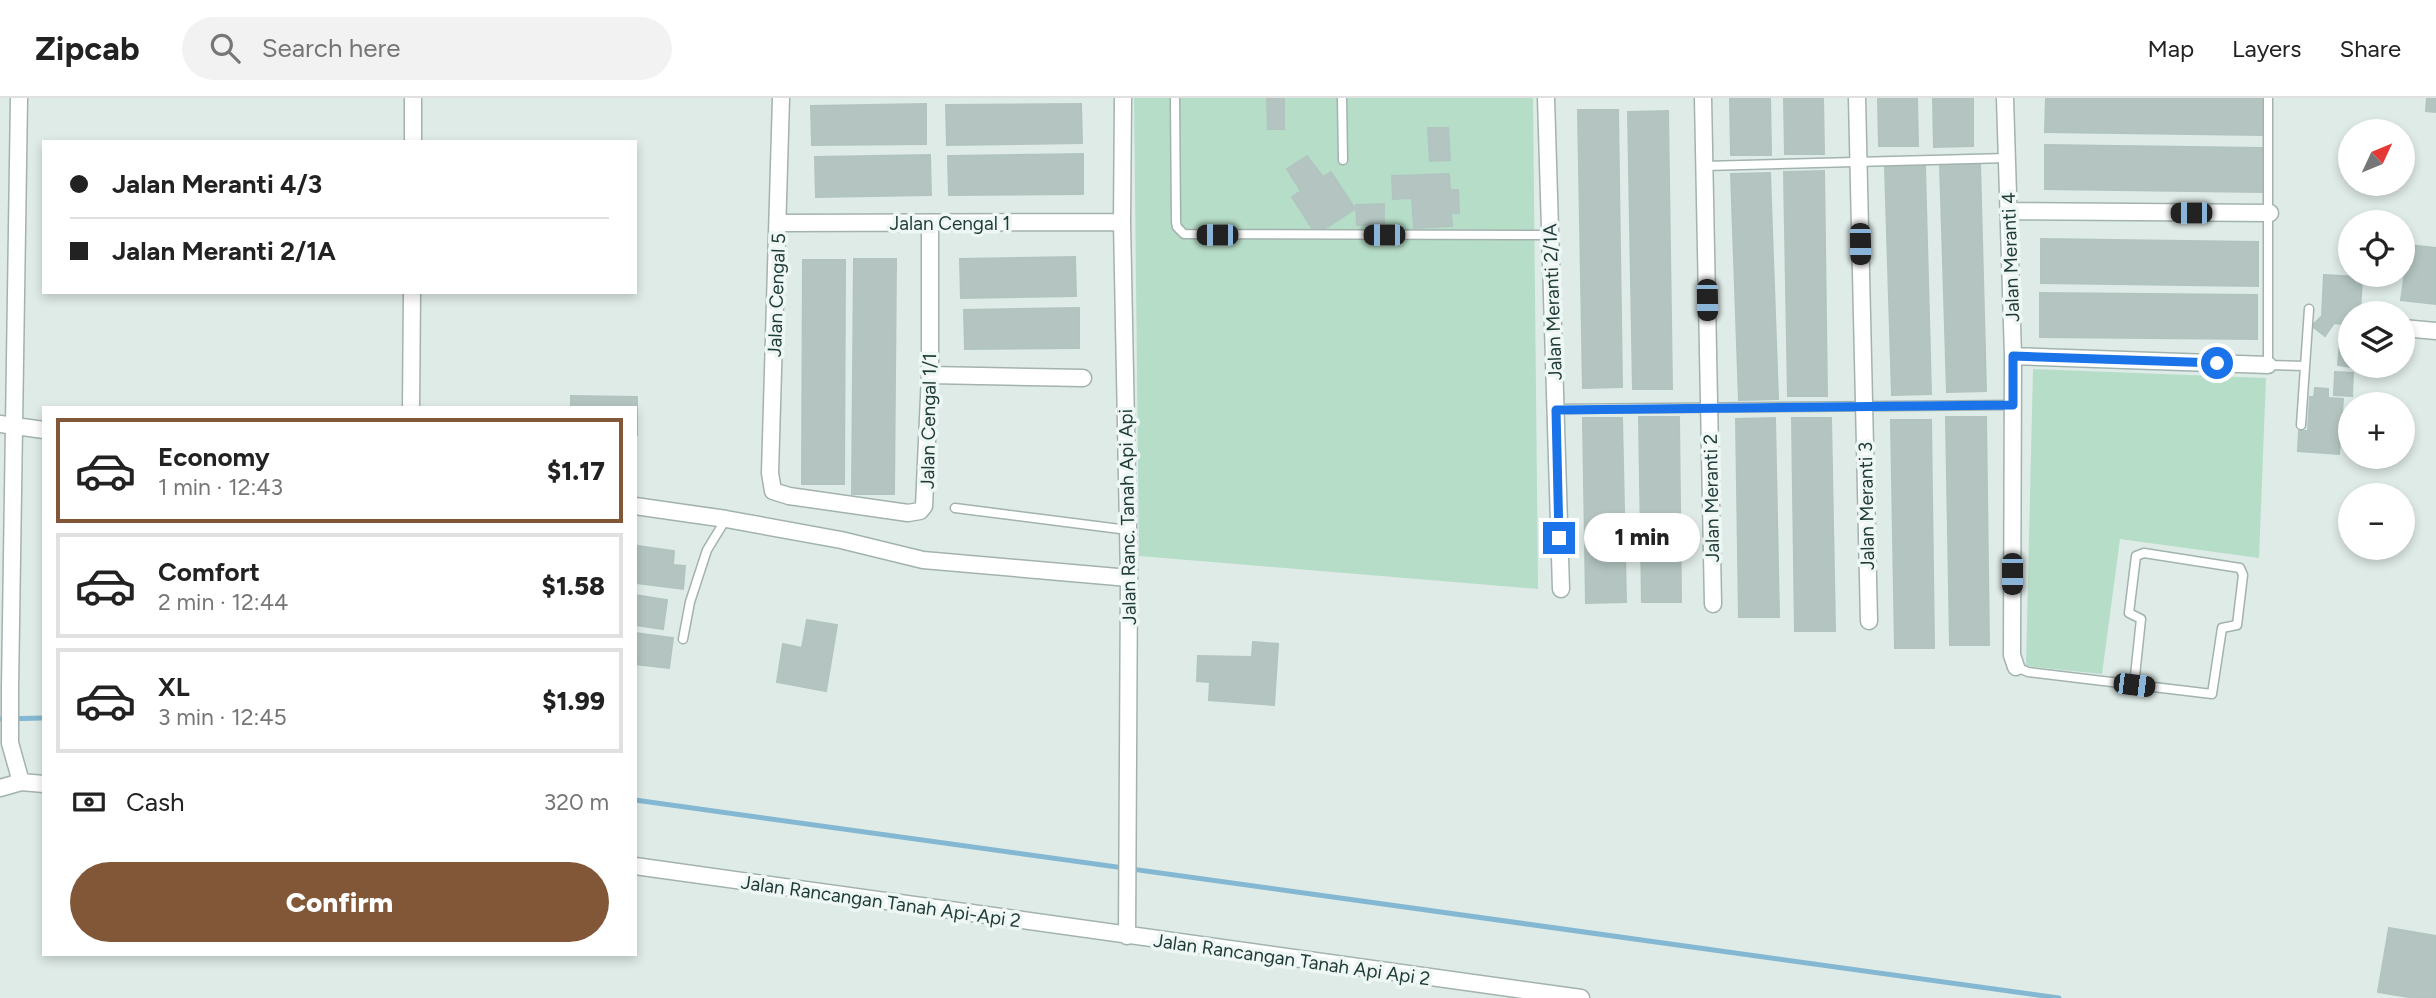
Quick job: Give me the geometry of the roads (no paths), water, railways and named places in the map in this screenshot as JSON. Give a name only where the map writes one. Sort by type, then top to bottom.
[{"type":"street","points":[[19,98],[7,425],[6,648],[10,688],[10,743],[21,782]]},
{"type":"street","points":[[413,98],[413,140]]},
{"type":"street","name":"Jalan Cengal 5","points":[[773,491],[770,473],[781,98]]},
{"type":"street","name":"Jalan Ranc. Tanah Api Api","points":[[1123,98],[1122,222],[1129,578],[1127,936]]},
{"type":"street","name":"Jalan Meranti 2/1A","points":[[1546,98],[1561,589]]},
{"type":"street","name":"Jalan Meranti 2","points":[[1703,98],[1713,604]]},
{"type":"street","name":"Jalan Meranti 3","points":[[1857,98],[1869,621]]},
{"type":"street","name":"Jalan Meranti 4","points":[[2005,98],[2013,356],[2012,655],[2016,667]]},
{"type":"street","points":[[2009,211],[2270,214]]},
{"type":"street","name":"Jalan Cengal 1","points":[[779,223],[1122,222]]},
{"type":"street","name":"Jalan Cengal 1/1","points":[[773,491],[789,496],[908,513],[920,510],[926,500],[930,375],[930,223]]},
{"type":"street","points":[[411,406],[412,294]]},
{"type":"street","points":[[2415,329],[2436,331]]},
{"type":"street","points":[[2013,356],[2268,365]]},
{"type":"street","points":[[930,375],[1083,378]]},
{"type":"street","points":[[7,425],[42,430]]},
{"type":"street","points":[[637,506],[841,540],[923,560],[1129,578]]},
{"type":"street","points":[[0,788],[21,782],[42,783]]},
{"type":"street","name":"Jalan Rancangan Tanah Api-Api 2","points":[[637,866],[1127,936]]},
{"type":"street","name":"Jalan Rancangan Tanah Api Api 2","points":[[1127,936],[1581,998]]},
{"type":"lane","points":[[1175,98],[1176,222],[1184,234],[1550,234]]},
{"type":"lane","points":[[1342,98],[1343,160]]},
{"type":"lane","points":[[2268,98],[2268,365],[2305,366]]},
{"type":"lane","points":[[1705,166],[2008,158]]},
{"type":"lane","points":[[2301,425],[2309,309]]},
{"type":"lane","points":[[1556,410],[2013,405]]},
{"type":"lane","points":[[955,508],[1128,530]]},
{"type":"lane","points":[[683,639],[690,602],[707,550],[726,519]]},
{"type":"lane","points":[[2016,667],[2028,672],[2134,685],[2212,694],[2222,628],[2237,625],[2243,575],[2240,568],[2144,552],[2136,555],[2129,612],[2141,619],[2134,685]]},
{"type":"waterway","points":[[0,719],[42,718]]},
{"type":"waterway","points":[[637,800],[2059,998]]}]
